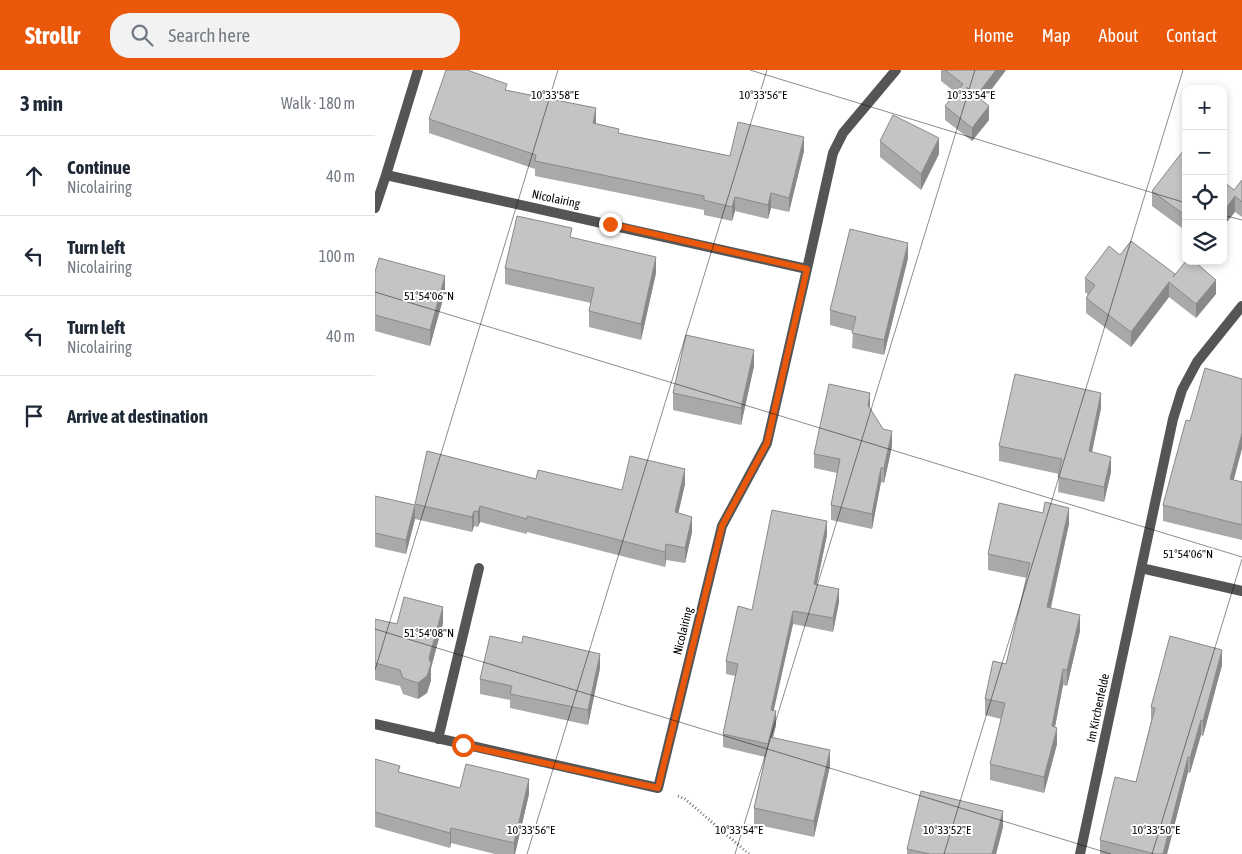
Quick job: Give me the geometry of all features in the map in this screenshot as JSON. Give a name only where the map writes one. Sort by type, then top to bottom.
[{"type":"street","points":[[375,208],[418,70]]},
{"type":"street","name":"Nicolairing","points":[[658,788],[722,526],[767,443],[833,153],[843,133],[896,70]]},
{"type":"street","name":"Nicolairing","points":[[386,175],[807,269]]},
{"type":"street","name":"Im Kirchenfelde","points":[[1080,854],[1173,419],[1182,390],[1197,362],[1242,306]]},
{"type":"street","points":[[438,739],[479,568]]},
{"type":"street","points":[[1141,568],[1242,591]]},
{"type":"street","points":[[375,724],[658,788]]},
{"type":"path","points":[[658,788],[685,798],[749,854]]},
{"type":"building","points":[[446,70],[467,70],[507,84],[505,90],[596,108],[593,123],[619,129],[618,133],[730,156],[738,122],[804,137],[789,198],[771,193],[768,205],[735,197],[732,207],[704,200],[704,196],[535,161],[536,155],[429,119]]},
{"type":"building","points":[[945,70],[996,70],[977,95],[966,87],[989,106],[972,128],[945,106],[963,84]]},
{"type":"building","points":[[893,115],[939,138],[921,174],[880,141]]},
{"type":"building","points":[[1182,152],[1182,213],[1152,191]]},
{"type":"building","points":[[1242,180],[1242,202],[1235,196],[1227,207],[1227,184],[1234,190]]},
{"type":"building","points":[[517,216],[572,228],[570,237],[656,257],[641,324],[589,311],[594,288],[505,268]]},
{"type":"building","points":[[850,229],[908,243],[884,340],[852,333],[856,317],[830,310]]},
{"type":"building","points":[[1131,241],[1175,274],[1173,277],[1183,265],[1199,265],[1216,280],[1196,304],[1169,282],[1131,332],[1086,298],[1095,285],[1085,278],[1109,246],[1120,255]]},
{"type":"building","points":[[379,258],[445,276],[430,330],[375,315],[375,272]]},
{"type":"building","points":[[686,335],[754,350],[741,408],[673,393]]},
{"type":"building","points":[[1205,368],[1242,379],[1242,433],[1230,479],[1242,482],[1242,525],[1163,505],[1186,420],[1190,421]]},
{"type":"building","points":[[1015,374],[1101,393],[1089,451],[1111,457],[1104,487],[1058,477],[1062,459],[999,446]]},
{"type":"building","points":[[829,384],[870,393],[868,405],[883,429],[892,431],[884,468],[881,468],[872,514],[831,505],[840,459],[814,454]]},
{"type":"building","points":[[427,451],[536,479],[538,470],[622,490],[630,456],[685,469],[675,512],[692,517],[685,548],[666,544],[665,552],[527,516],[527,519],[480,506],[478,512],[474,511],[472,517],[415,504]]},
{"type":"building","points":[[375,496],[415,505],[406,540],[375,533]]},
{"type":"building","points":[[1045,502],[1069,508],[1047,607],[1080,615],[1067,670],[1063,669],[1052,726],[1057,728],[1044,777],[990,764],[1005,703],[985,699],[993,661],[1006,664],[1030,563],[988,554],[999,503],[1043,513]]},
{"type":"building","points":[[772,510],[827,521],[814,584],[839,589],[833,618],[793,611],[771,710],[776,711],[768,744],[723,734],[738,664],[726,661],[738,606],[752,610]]},
{"type":"building","points":[[404,597],[443,607],[429,658],[431,664],[427,676],[418,683],[403,678],[400,670],[375,663],[375,619],[397,624]]},
{"type":"building","points":[[490,636],[522,643],[523,636],[600,654],[588,710],[510,694],[512,686],[480,679]]},
{"type":"building","points":[[1170,636],[1222,650],[1203,721],[1201,720],[1190,758],[1188,757],[1163,854],[1155,854],[1100,840],[1115,777],[1136,782],[1155,708],[1151,707]]},
{"type":"building","points":[[770,737],[830,750],[814,821],[754,808]]},
{"type":"building","points":[[375,759],[400,766],[398,772],[460,788],[466,764],[529,779],[514,843],[451,828],[450,833],[375,812]]},
{"type":"building","points":[[921,791],[1003,811],[992,854],[930,854],[907,849]]},
{"type":"route","points":[[463,745],[658,788],[722,526],[767,443],[807,269],[610,224]]}]
